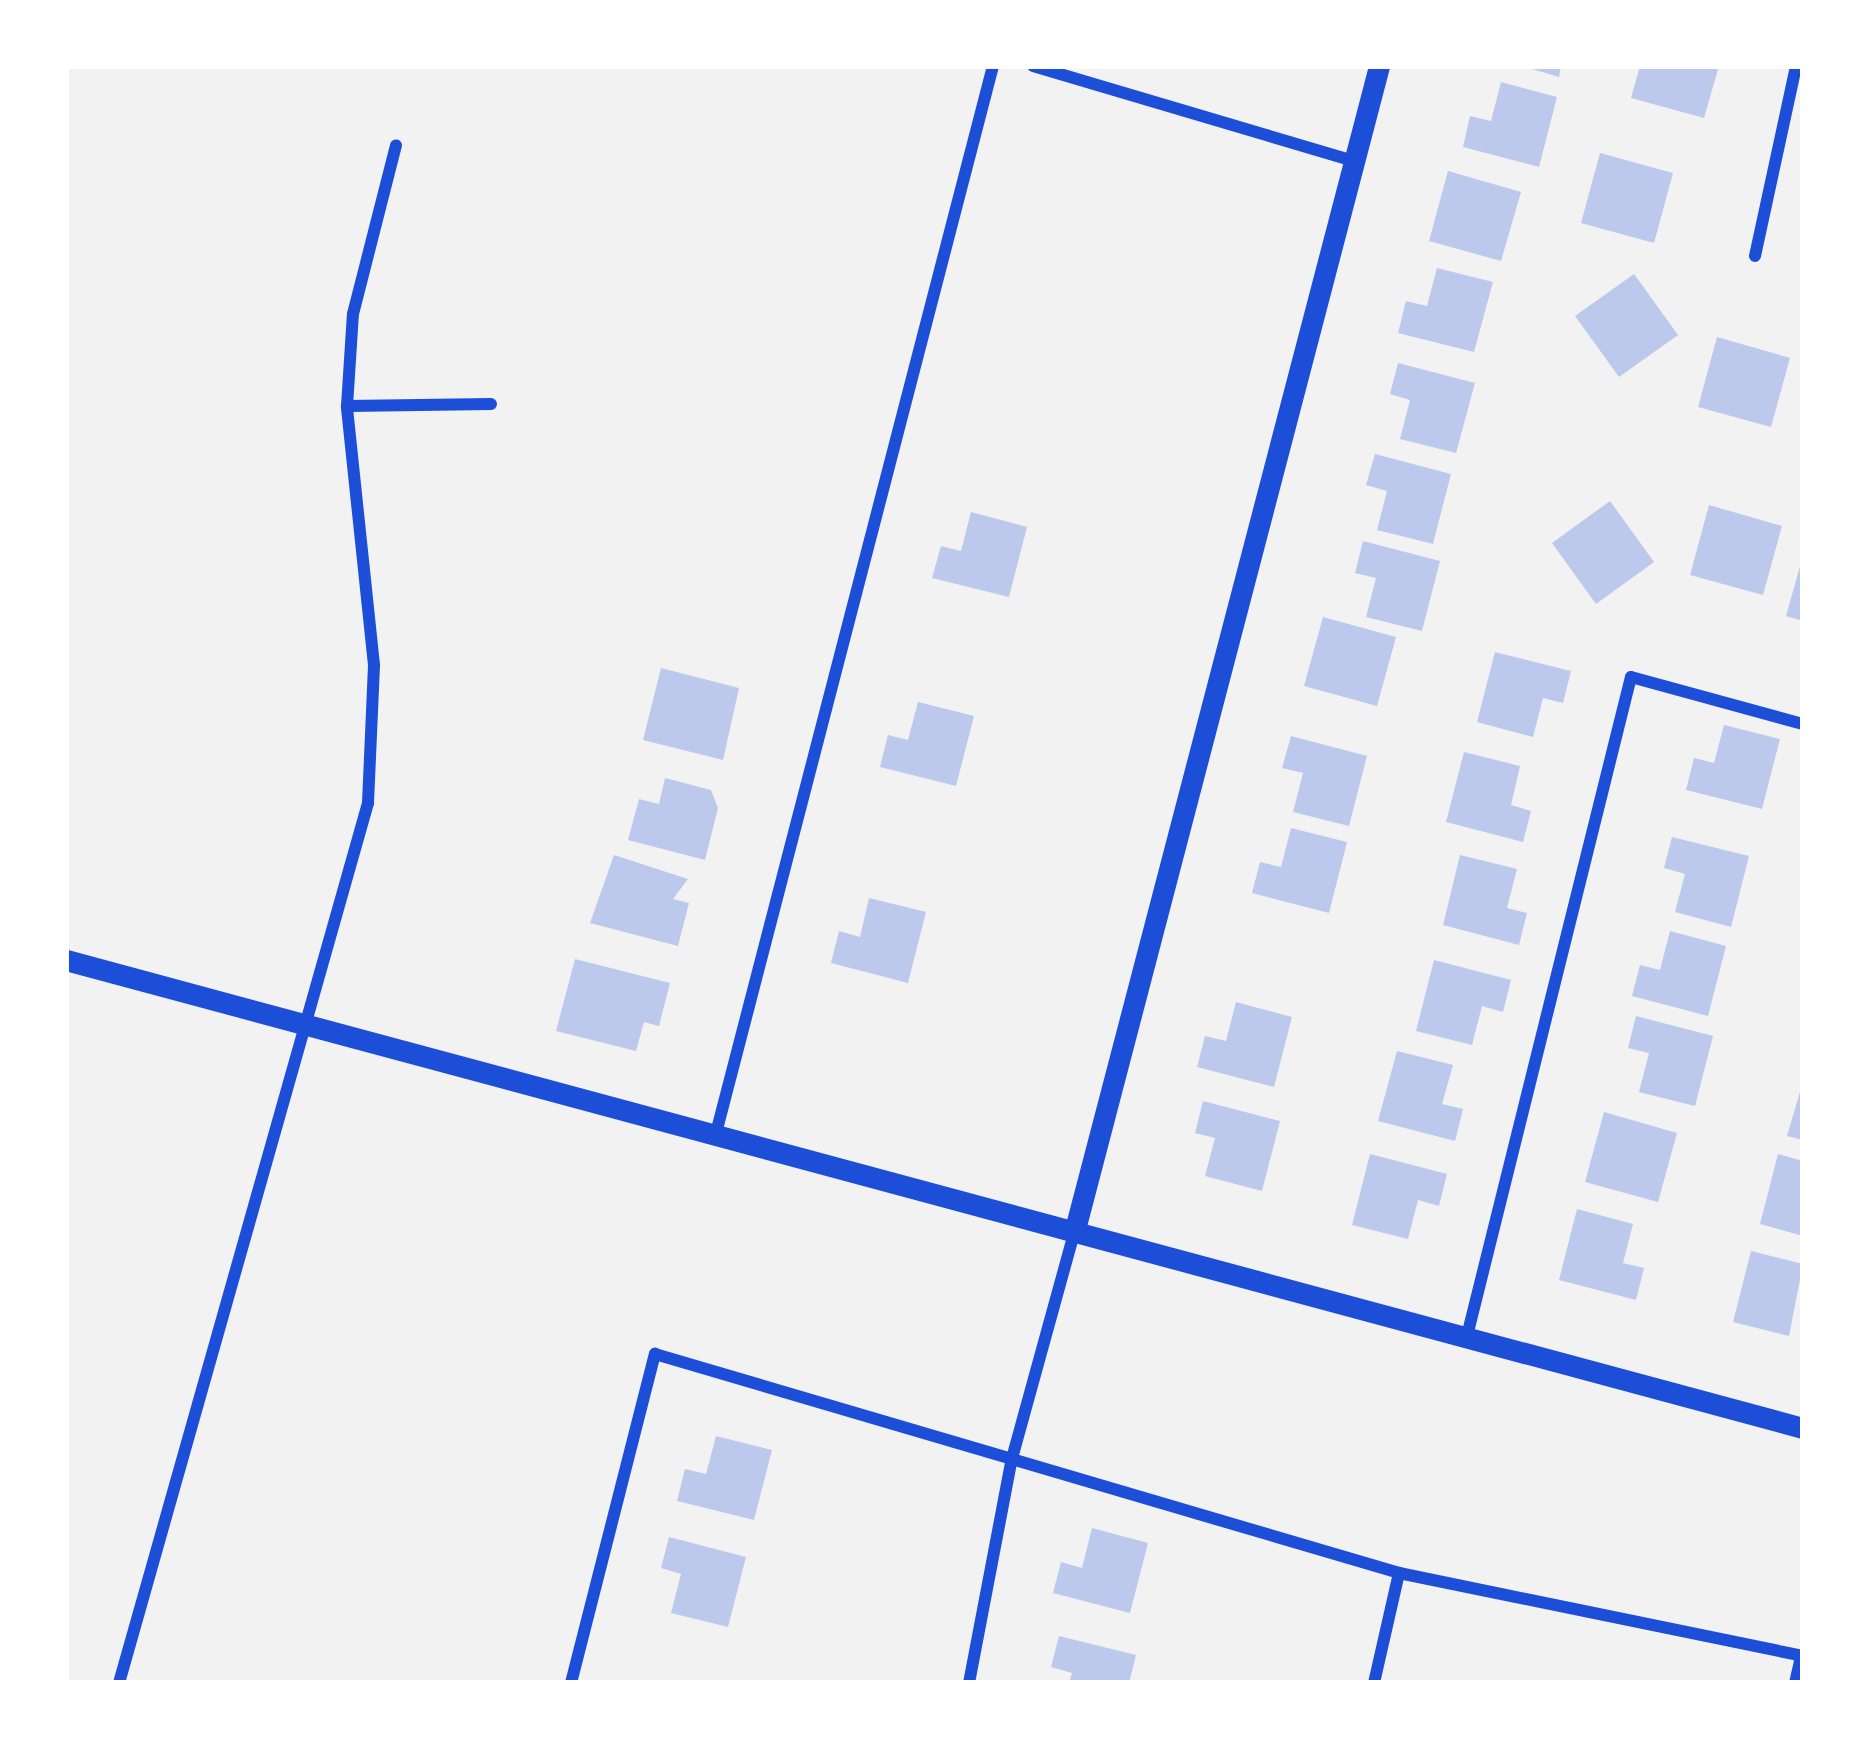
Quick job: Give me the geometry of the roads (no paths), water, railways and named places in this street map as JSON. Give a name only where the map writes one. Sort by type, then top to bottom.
[{"type":"street","points":[[716,1137],[993,66]]},
{"type":"street","points":[[1034,66],[1359,163]]},
{"type":"street","points":[[969,1683],[1011,1462],[1359,163],[1379,66]]},
{"type":"street","points":[[1755,256],[1796,66]]},
{"type":"street","points":[[119,1683],[258,1173],[313,1025],[368,803],[374,665],[347,406],[353,314],[396,146]]},
{"type":"street","points":[[347,406],[491,404]]},
{"type":"street","points":[[1467,1336],[1631,676],[1803,724]]},
{"type":"street","points":[[66,960],[1803,1428]]},
{"type":"street","points":[[571,1683],[655,1354],[1399,1574],[1802,1656],[1795,1683]]},
{"type":"street","points":[[1374,1683],[1399,1574]]}]
